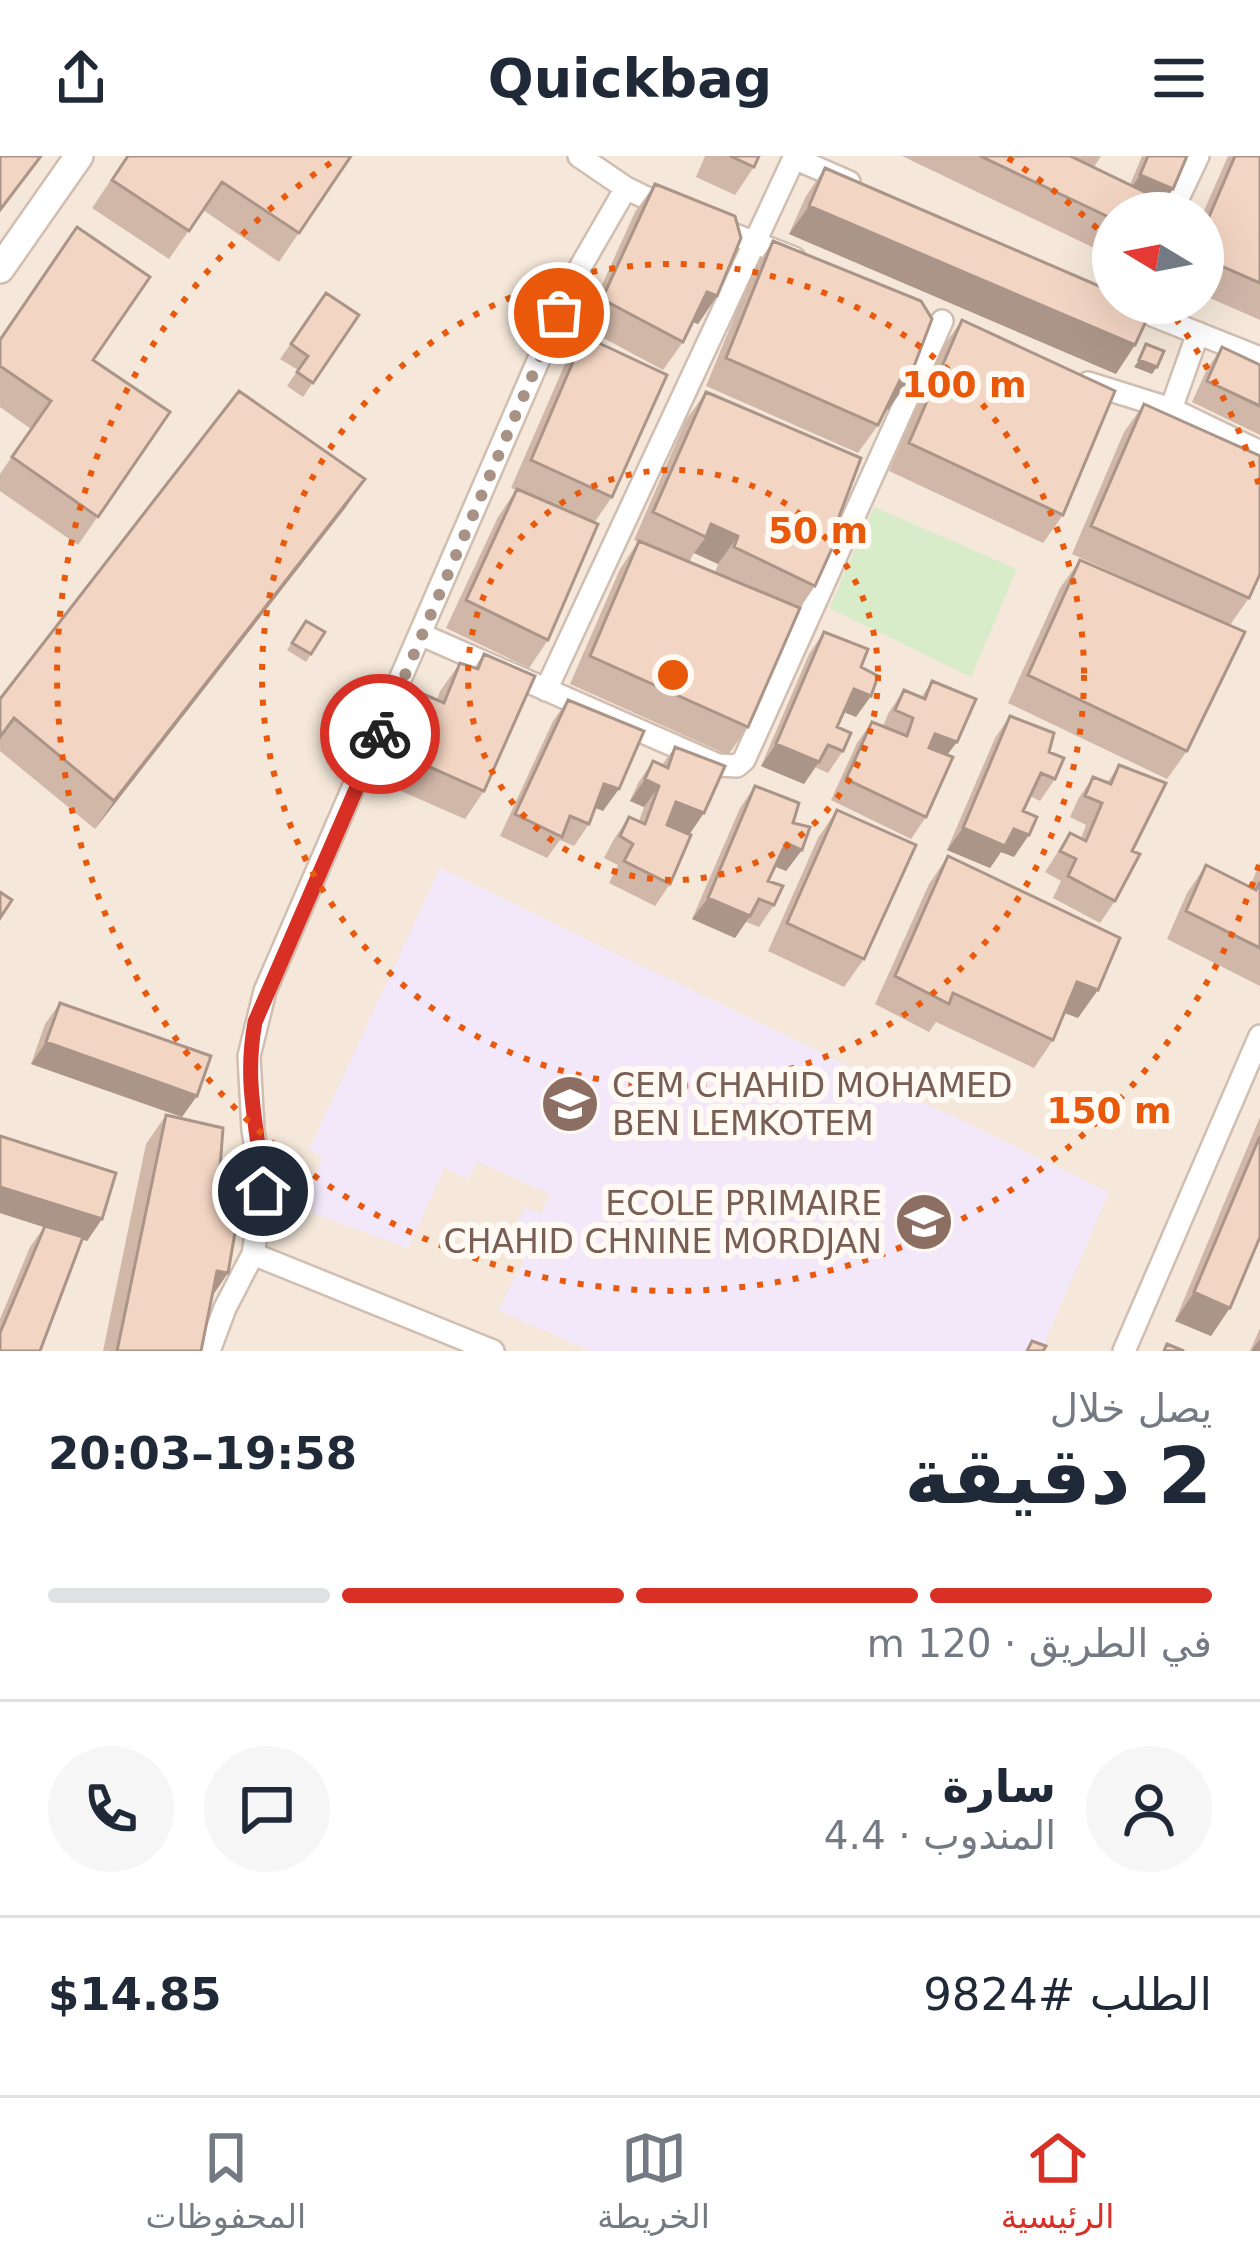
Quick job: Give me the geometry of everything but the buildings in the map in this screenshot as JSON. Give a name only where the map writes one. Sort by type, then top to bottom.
[{"type":"street","points":[[0,269],[79,156]]},
{"type":"street","points":[[579,156],[659,205],[816,268]]},
{"type":"street","points":[[1181,192],[1198,156]]},
{"type":"street","points":[[546,690],[795,157],[879,195]]},
{"type":"street","points":[[209,1351],[253,1254],[263,1191],[249,1091],[255,1022],[574,278],[626,188]]},
{"type":"street","points":[[422,635],[718,765],[737,766],[744,760],[941,321]]},
{"type":"street","points":[[1176,324],[1260,358]]},
{"type":"street","points":[[1171,409],[1198,333]]},
{"type":"street","points":[[1059,370],[1171,409],[1260,452]]},
{"type":"street","points":[[1124,1351],[1260,1036]]},
{"type":"street","points":[[253,1254],[493,1351]]},
{"type":"shaded area","points":[[0,156],[1260,156],[1260,1351],[0,1351]]},
{"type":"shaded area","name":"CEM CHAHID MOHAMED BEN LEMKOTEM","points":[[440,868],[1109,1192],[1041,1351],[591,1351],[498,1310],[524,1260],[502,1252],[525,1207],[541,1214],[550,1194],[478,1162],[468,1179],[444,1168],[408,1248],[301,1209],[323,1156],[309,1150]]},
{"type":"green space","points":[[874,507],[1017,569],[971,677],[829,608]]},
{"type":"way so far","points":[[380,734],[559,313]]},
{"type":"place","name":"CEM CHAHID MOHAMED BEN LEMKOTEM","points":[[570,1104]]},
{"type":"place","name":"ECOLE PRIMAIRE CHAHID CHNINE MORDJAN","points":[[924,1222]]},
{"type":"route","points":[[263,1191],[249,1091],[255,1022],[380,734]]}]
